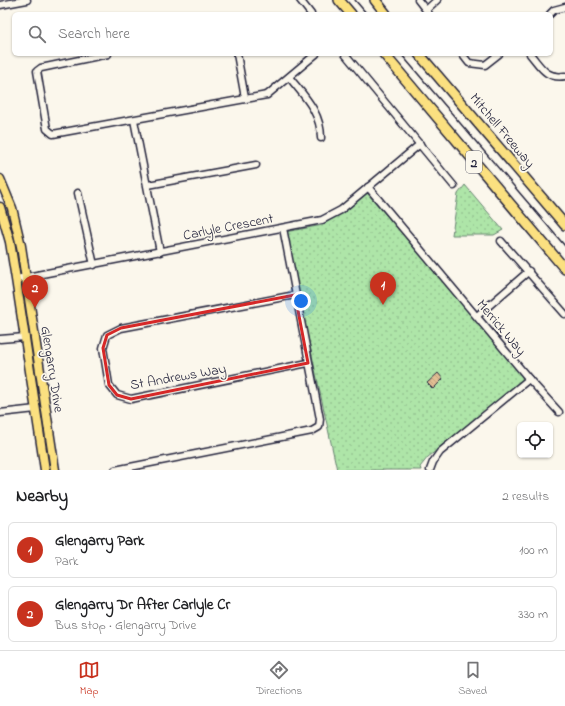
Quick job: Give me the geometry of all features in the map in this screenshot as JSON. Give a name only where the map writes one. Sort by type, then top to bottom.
[{"type":"highway","points":[[339,0],[349,12]]},
{"type":"highway","points":[[374,0],[384,12]]},
{"type":"highway","name":"2","points":[[386,56],[565,269]]},
{"type":"highway","name":"Mitchell Freeway","points":[[421,56],[565,225]]},
{"type":"main road","name":"Glengarry Drive","points":[[0,179],[16,223],[26,278],[55,470]]},
{"type":"main road","name":"Glengarry Drive","points":[[0,207],[10,242],[45,470]]},
{"type":"street","points":[[0,5],[27,0]]},
{"type":"street","points":[[300,0],[310,12]]},
{"type":"street","points":[[418,0],[428,12],[437,0]]},
{"type":"street","points":[[552,12],[554,10],[565,8]]},
{"type":"street","points":[[98,56],[48,66],[37,71],[47,129],[53,134],[267,94],[314,56]]},
{"type":"street","points":[[237,56],[246,98]]},
{"type":"street","points":[[347,56],[454,186]]},
{"type":"street","points":[[464,56],[469,63],[485,64],[496,56]]},
{"type":"street","points":[[532,56],[546,73],[555,77],[565,76]]},
{"type":"street","points":[[289,77],[316,113],[320,125],[321,138]]},
{"type":"street","points":[[134,120],[160,252]]},
{"type":"street","name":"Carlyle Crescent","points":[[16,279],[322,220],[342,210],[368,186],[420,144]]},
{"type":"street","points":[[148,185],[256,165]]},
{"type":"street","name":"Merrick Way","points":[[368,186],[529,379],[559,412]]},
{"type":"street","points":[[78,193],[94,265]]},
{"type":"street","points":[[115,470],[312,431],[318,427],[320,422],[282,228]]},
{"type":"street","points":[[501,241],[529,271],[565,314]]},
{"type":"street","points":[[477,316],[529,271]]},
{"type":"street","name":"St Andrews Way","points":[[295,296],[121,328],[107,335],[102,348],[109,385],[117,395],[131,399],[308,363]]},
{"type":"street","points":[[0,339],[25,337]]},
{"type":"street","points":[[430,470],[433,462],[440,452],[529,379]]},
{"type":"street","points":[[0,413],[36,409]]},
{"type":"highlighted area","points":[[295,295],[308,363],[131,399],[117,395],[109,385],[103,348],[107,335],[121,328]]},
{"type":"green space","points":[[465,185],[503,230],[494,235],[452,235],[458,194]]},
{"type":"green space","points":[[367,193],[529,379],[428,457],[420,467],[421,470],[337,470],[285,232],[323,225]]},
{"type":"building","points":[[438,373],[443,379],[433,389],[427,383]]},
{"type":"railway","points":[[355,0],[365,12]]},
{"type":"railway","points":[[403,56],[565,246]]},
{"type":"place","name":"Glengarry Park","points":[[383,305]]},
{"type":"place","name":"Glengarry Dr After Carlyle Cr","points":[[35,308]]}]
